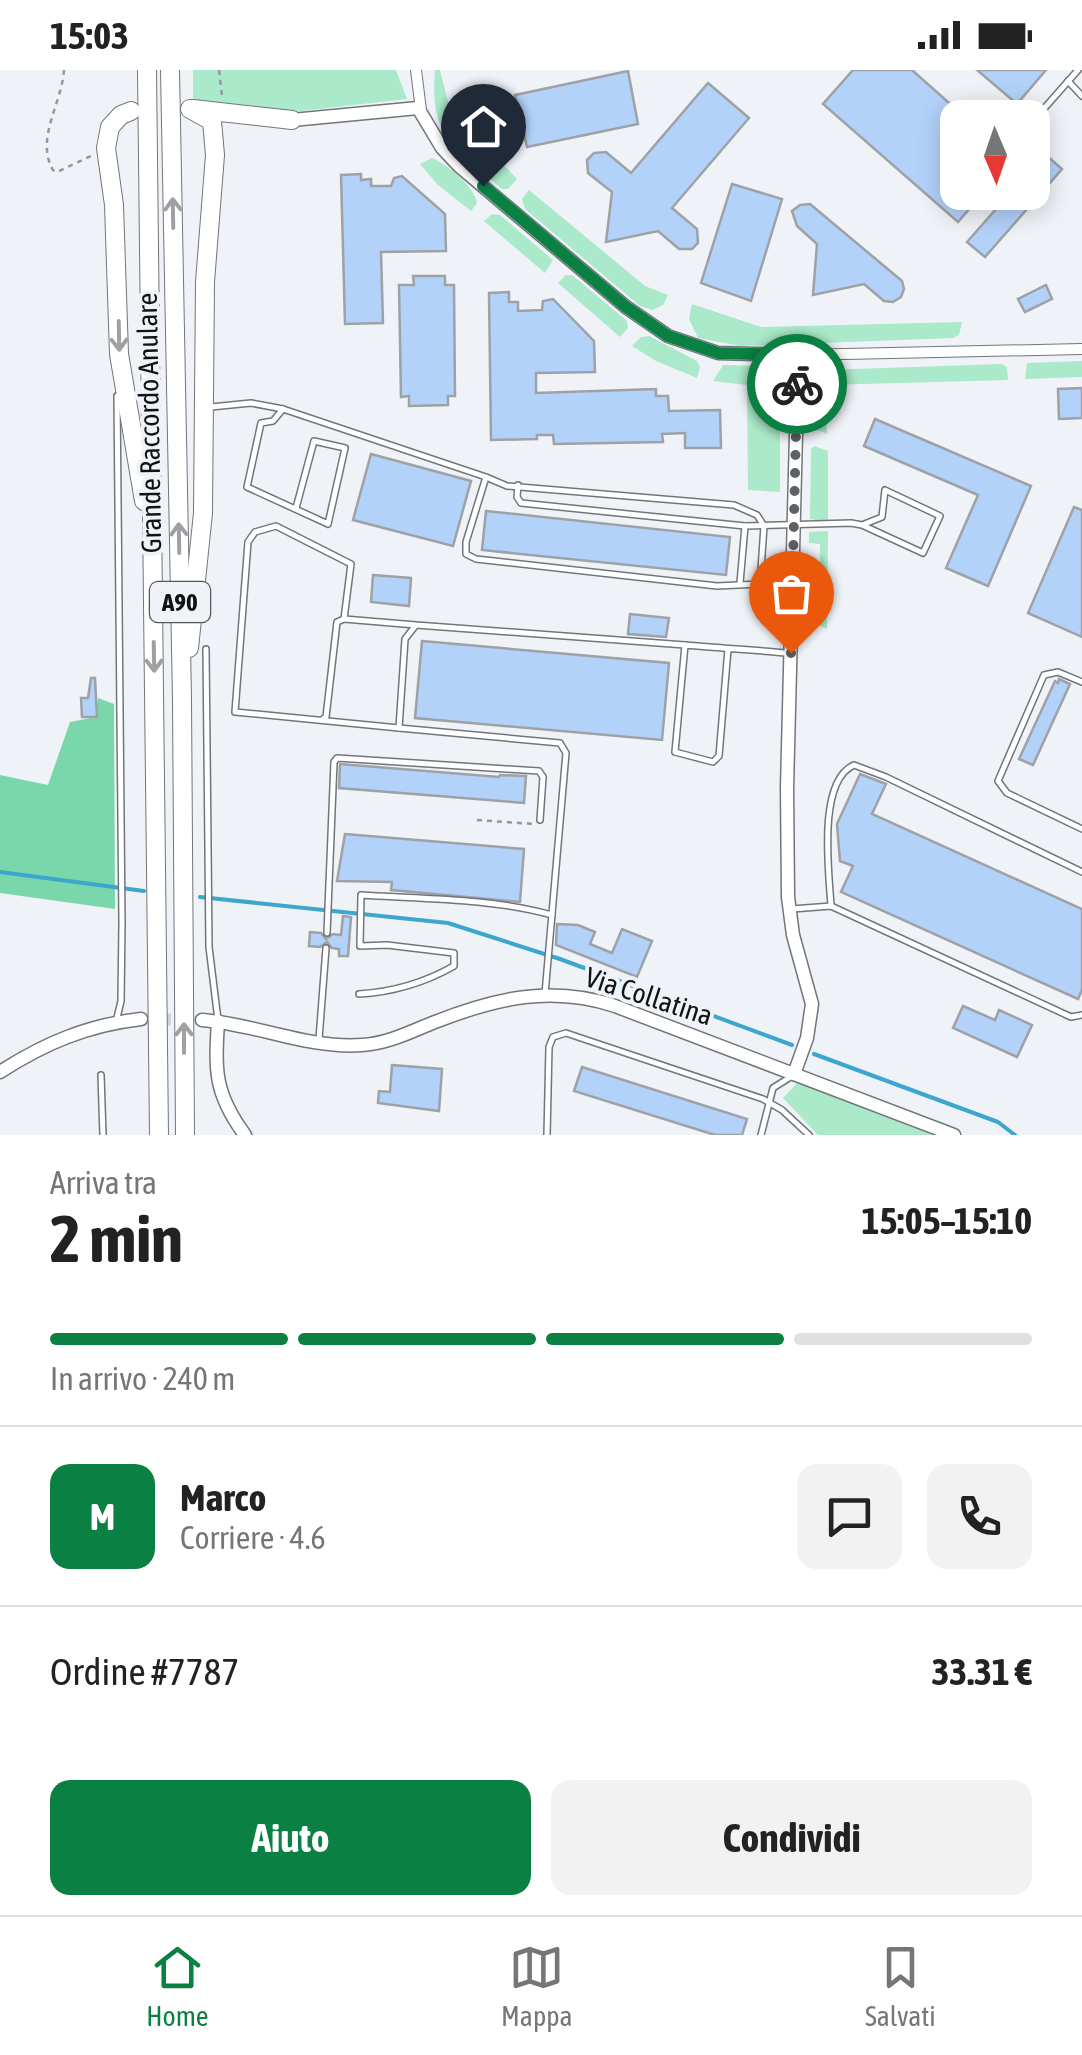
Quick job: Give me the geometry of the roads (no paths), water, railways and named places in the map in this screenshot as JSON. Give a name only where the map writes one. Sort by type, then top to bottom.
[{"type":"highway","name":"Grande Raccordo Anulare","points":[[148,70],[160,1135]]},
{"type":"highway","name":"Grande Raccordo Anulare","points":[[170,70],[182,699],[185,1135]]},
{"type":"highway","points":[[182,699],[198,584],[207,230],[215,156],[212,122],[190,108],[292,120]]},
{"type":"highway","points":[[131,111],[110,126],[106,148],[114,205],[119,354],[153,564]]},
{"type":"highway","points":[[215,156],[224,131],[237,120],[292,120]]},
{"type":"street","points":[[416,70],[421,110],[436,139],[458,166],[658,331],[710,352],[798,355],[1082,349]]},
{"type":"street","points":[[292,120],[410,107],[421,110]]},
{"type":"street","points":[[794,1074],[812,1004],[789,910],[787,788],[798,355]]},
{"type":"street","name":"Via Collatina","points":[[202,1020],[319,1042],[373,1044],[488,1003],[545,994],[576,995],[615,1006],[954,1135]]},
{"type":"street","points":[[0,1072],[80,1030],[141,1019]]},
{"type":"street","points":[[218,1021],[217,1082],[245,1135]]},
{"type":"lane","points":[[1050,102],[1078,70]]},
{"type":"lane","points":[[1068,81],[1082,96]]},
{"type":"lane","points":[[116,1022],[120,1001],[122,894],[117,396]]},
{"type":"lane","points":[[204,408],[250,402],[283,409],[507,486],[734,505],[757,516],[764,526],[760,584]]},
{"type":"lane","points":[[283,409],[273,422],[261,423],[247,487],[328,524],[345,448],[314,441],[296,508]]},
{"type":"lane","points":[[486,478],[466,542],[466,554],[476,559],[716,586],[794,585]]},
{"type":"lane","points":[[518,484],[517,498],[521,502],[745,526],[862,525],[882,517],[885,490],[940,516],[923,553],[862,525]]},
{"type":"lane","points":[[567,506],[569,491]]},
{"type":"lane","points":[[344,618],[351,564],[276,526],[255,532],[248,542],[235,712],[560,743],[566,753],[545,994]]},
{"type":"lane","points":[[740,583],[745,526]]},
{"type":"lane","points":[[321,720],[326,717],[337,622],[344,618],[791,653]]},
{"type":"lane","points":[[399,728],[405,639],[416,625]]},
{"type":"lane","points":[[684,646],[675,752],[713,762],[719,756],[728,648]]},
{"type":"lane","points":[[206,649],[208,947],[218,1021]]},
{"type":"lane","points":[[1082,682],[1058,672],[1044,675],[998,781],[1007,793],[1082,829]]},
{"type":"lane","points":[[327,934],[337,758],[539,772],[544,777],[540,820]]},
{"type":"lane","points":[[831,906],[828,810],[845,771],[854,765],[1082,872]]},
{"type":"lane","points":[[359,994],[382,993],[429,980],[454,966],[454,953],[387,945],[360,946],[361,895],[492,904],[552,915]]},
{"type":"lane","points":[[789,910],[831,906],[1071,1016],[1082,1015]]},
{"type":"lane","points":[[319,1042],[326,948]]},
{"type":"lane","points":[[547,1135],[549,1047],[553,1037],[561,1034],[571,1034],[769,1102],[809,1135]]},
{"type":"lane","points":[[761,1135],[773,1088],[794,1074]]},
{"type":"lane","points":[[102,1075],[104,1135]]},
{"type":"waterway","points":[[0,872],[144,891]]},
{"type":"waterway","points":[[200,897],[448,923],[560,959],[792,1045]]},
{"type":"waterway","points":[[814,1054],[998,1122],[1015,1135]]},
{"type":"tunnel","points":[[141,1019],[190,1020]]}]
